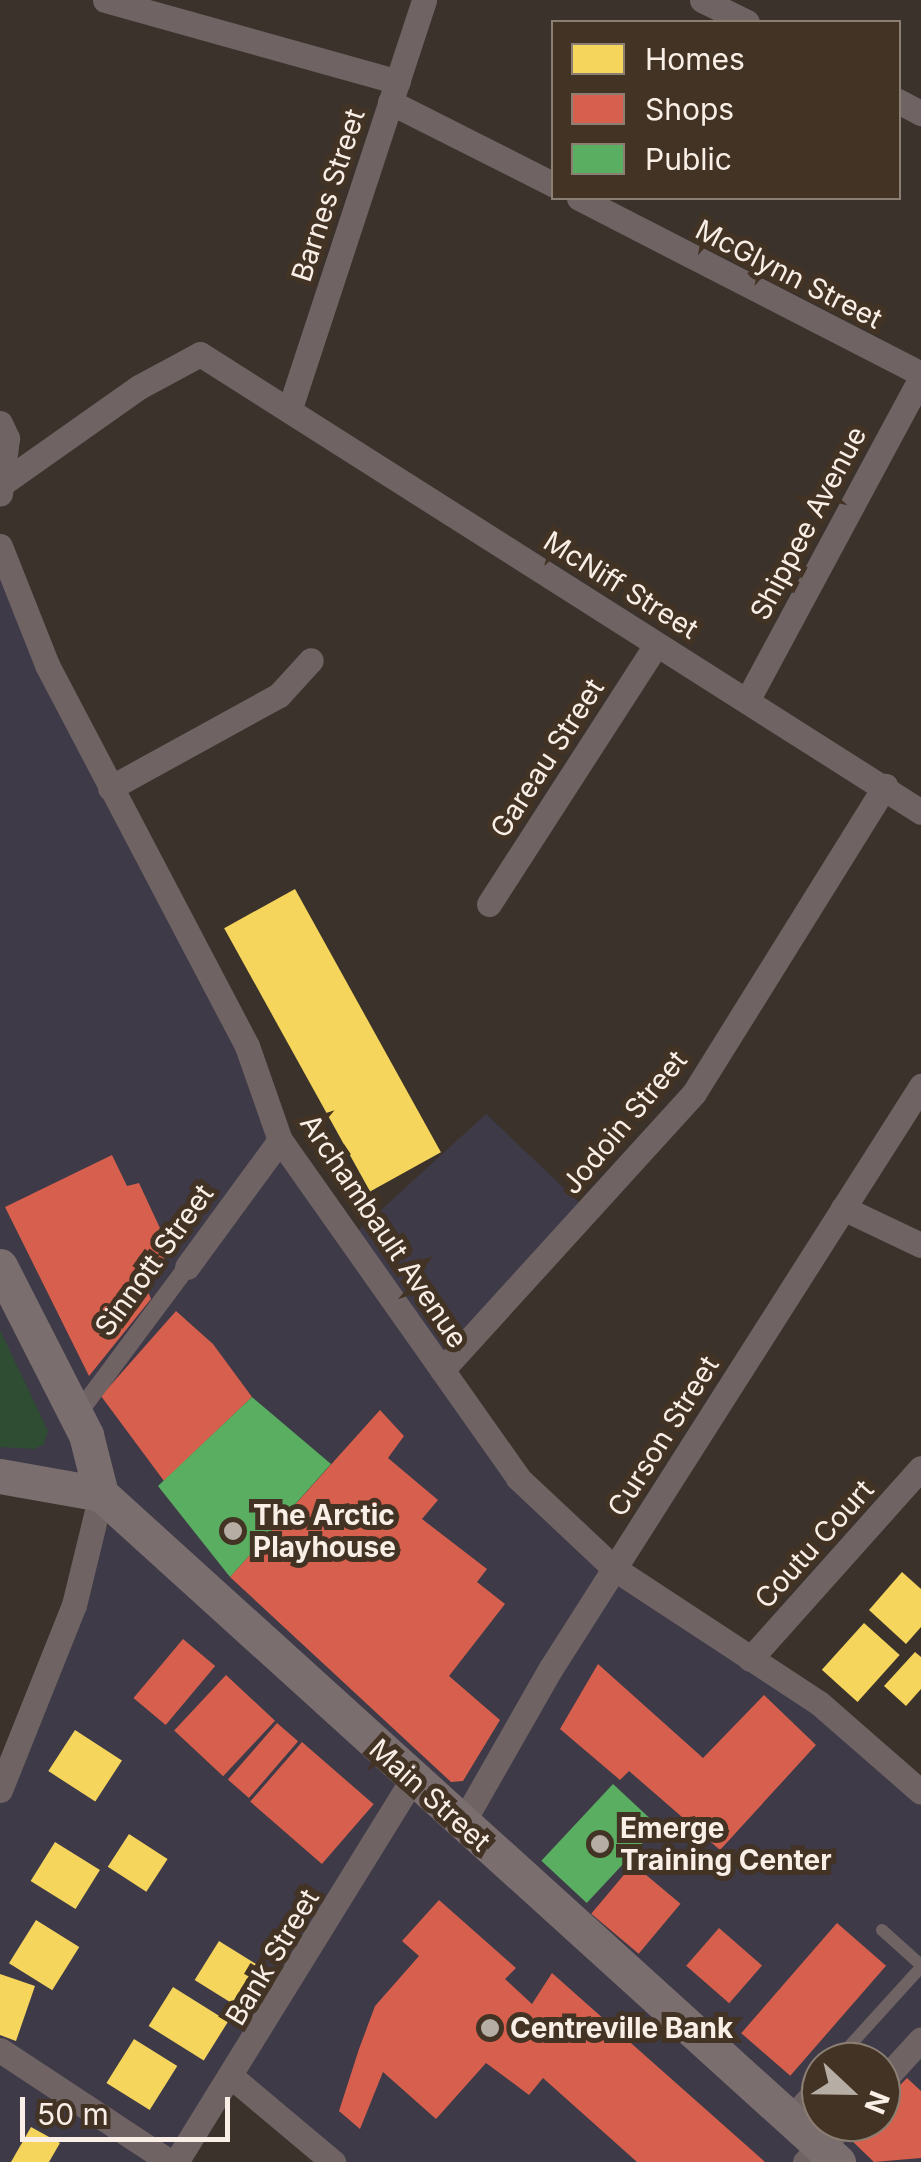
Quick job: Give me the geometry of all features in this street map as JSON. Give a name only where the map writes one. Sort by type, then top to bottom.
[{"type":"main road","points":[[0,1266],[76,1416],[101,1494],[0,1476]]},
{"type":"main road","name":"Main Street","points":[[101,1494],[828,2148]]},
{"type":"street","points":[[104,0],[394,92],[551,183]]},
{"type":"street","name":"Barnes Street","points":[[290,408],[424,0]]},
{"type":"street","points":[[702,0],[742,20]]},
{"type":"street","name":"McGlynn Street","points":[[582,200],[921,376]]},
{"type":"street","name":"McNiff Street","points":[[1,485],[138,387],[200,354],[656,645],[749,697],[921,812]]},
{"type":"street","name":"Shippee Avenue","points":[[749,697],[921,376]]},
{"type":"street","points":[[0,424],[8,438],[0,494]]},
{"type":"street","name":"Archambault Avenue","points":[[0,546],[47,665],[248,1046],[280,1140],[540,1504],[615,1569],[850,1728],[921,1792]]},
{"type":"street","name":"Gareau Street","points":[[488,904],[656,645]]},
{"type":"street","points":[[110,788],[280,696],[311,660]]},
{"type":"street","name":"Jodoin Street","points":[[442,1370],[694,1094],[884,786]]},
{"type":"street","name":"Curson Street","points":[[463,1822],[615,1569],[921,1086]]},
{"type":"street","name":"Sinnott Street","points":[[76,1416],[280,1140]]},
{"type":"street","points":[[843,1208],[921,1245]]},
{"type":"street","name":"Coutu Court","points":[[750,1659],[921,1468]]},
{"type":"street","points":[[0,1790],[74,1605],[101,1494]]},
{"type":"street","name":"Bank Street","points":[[173,2162],[233,2078],[414,1779]]},
{"type":"street","points":[[901,2061],[921,2039]]},
{"type":"street","points":[[0,2050],[173,2162]]},
{"type":"street","points":[[233,2078],[333,2162]]},
{"type":"lane","points":[[852,2042],[921,1966],[882,1930]]},
{"type":"lane","points":[[788,2113],[801,2099]]},
{"type":"shaded area","points":[[0,545],[281,1132],[356,1233],[486,1114],[590,1213],[443,1373],[534,1496],[846,1724],[921,1794],[921,2162],[330,2162],[230,2084],[178,2162],[0,2162],[0,1799],[56,1638],[115,1510],[0,1478]]},
{"type":"green space","points":[[0,1330],[48,1431],[43,1445],[34,1449],[0,1447]]},
{"type":"building: Homes","points":[[295,889],[441,1152],[370,1192],[224,928]]},
{"type":"building: Homes","points":[[902,1572],[921,1589],[921,1627],[906,1644],[869,1610]]},
{"type":"building: Homes","points":[[864,1623],[900,1655],[858,1702],[822,1670]]},
{"type":"building: Homes","points":[[915,1652],[921,1657],[921,1689],[906,1706],[884,1686]]},
{"type":"building: Homes","points":[[75,1730],[122,1760],[95,1802],[48,1771]]},
{"type":"building: Homes","points":[[129,1834],[168,1859],[146,1892],[108,1867]]},
{"type":"building: Homes","points":[[55,1842],[100,1870],[76,1909],[31,1881]]},
{"type":"building: Homes","points":[[36,1920],[79,1947],[52,1990],[9,1963]]},
{"type":"building: Homes","points":[[219,1941],[256,1964],[232,2003],[195,1980]]},
{"type":"building: Homes","points":[[0,1974],[35,1986],[16,2041],[0,2035]]},
{"type":"building: Homes","points":[[173,1987],[228,2021],[204,2060],[149,2026]]},
{"type":"building: Homes","points":[[134,2039],[177,2066],[150,2110],[106,2083]]},
{"type":"building: Homes","points":[[31,2127],[60,2143],[49,2162],[11,2162]]},
{"type":"building: Shops","points":[[112,1155],[127,1186],[139,1183],[172,1254],[140,1272],[151,1299],[89,1376],[5,1207]]},
{"type":"building: Shops","points":[[176,1311],[213,1344],[252,1397],[164,1481],[101,1396]]},
{"type":"building: Shops","points":[[380,1410],[404,1436],[388,1458],[438,1500],[422,1519],[487,1569],[477,1582],[505,1604],[449,1676],[500,1720],[463,1781],[451,1782],[230,1577]]},
{"type":"building: Shops","points":[[183,1639],[215,1666],[166,1725],[134,1698]]},
{"type":"building: Shops","points":[[598,1664],[703,1758],[764,1695],[816,1745],[720,1850],[629,1771],[620,1780],[560,1729]]},
{"type":"building: Shops","points":[[226,1675],[275,1721],[223,1776],[174,1731]]},
{"type":"building: Shops","points":[[277,1723],[298,1741],[249,1798],[228,1780]]},
{"type":"building: Shops","points":[[302,1742],[374,1804],[322,1864],[250,1802]]},
{"type":"building: Shops","points":[[633,1864],[680,1904],[639,1954],[591,1914]]},
{"type":"building: Shops","name":"Centreville Bank","points":[[439,1900],[516,1968],[505,1979],[532,2004],[552,1973],[765,2162],[637,2162],[543,2078],[529,2095],[486,2063],[436,2119],[383,2072],[360,2129],[339,2111],[359,2049],[375,2006],[419,1956],[402,1941]]},
{"type":"building: Shops","points":[[837,1923],[886,1966],[820,2042],[801,2042],[801,2063],[790,2076],[741,2033]]},
{"type":"building: Shops","points":[[719,1928],[762,1965],[729,2003],[686,1966]]},
{"type":"building: Shops","points":[[907,2078],[921,2091],[921,2158],[874,2162],[853,2142],[901,2142],[901,2084]]},
{"type":"building: Public","name":"The Arctic Playhouse","points":[[252,1397],[331,1464],[230,1577],[158,1486]]},
{"type":"building: Public","name":"Emerge Training Center","points":[[613,1784],[658,1826],[587,1903],[541,1861]]},
{"type":"place","name":"The Arctic Playhouse","points":[[233,1531]]},
{"type":"place","name":"Emerge Training Center","points":[[600,1844]]},
{"type":"place","name":"Centreville Bank","points":[[490,2028]]}]
